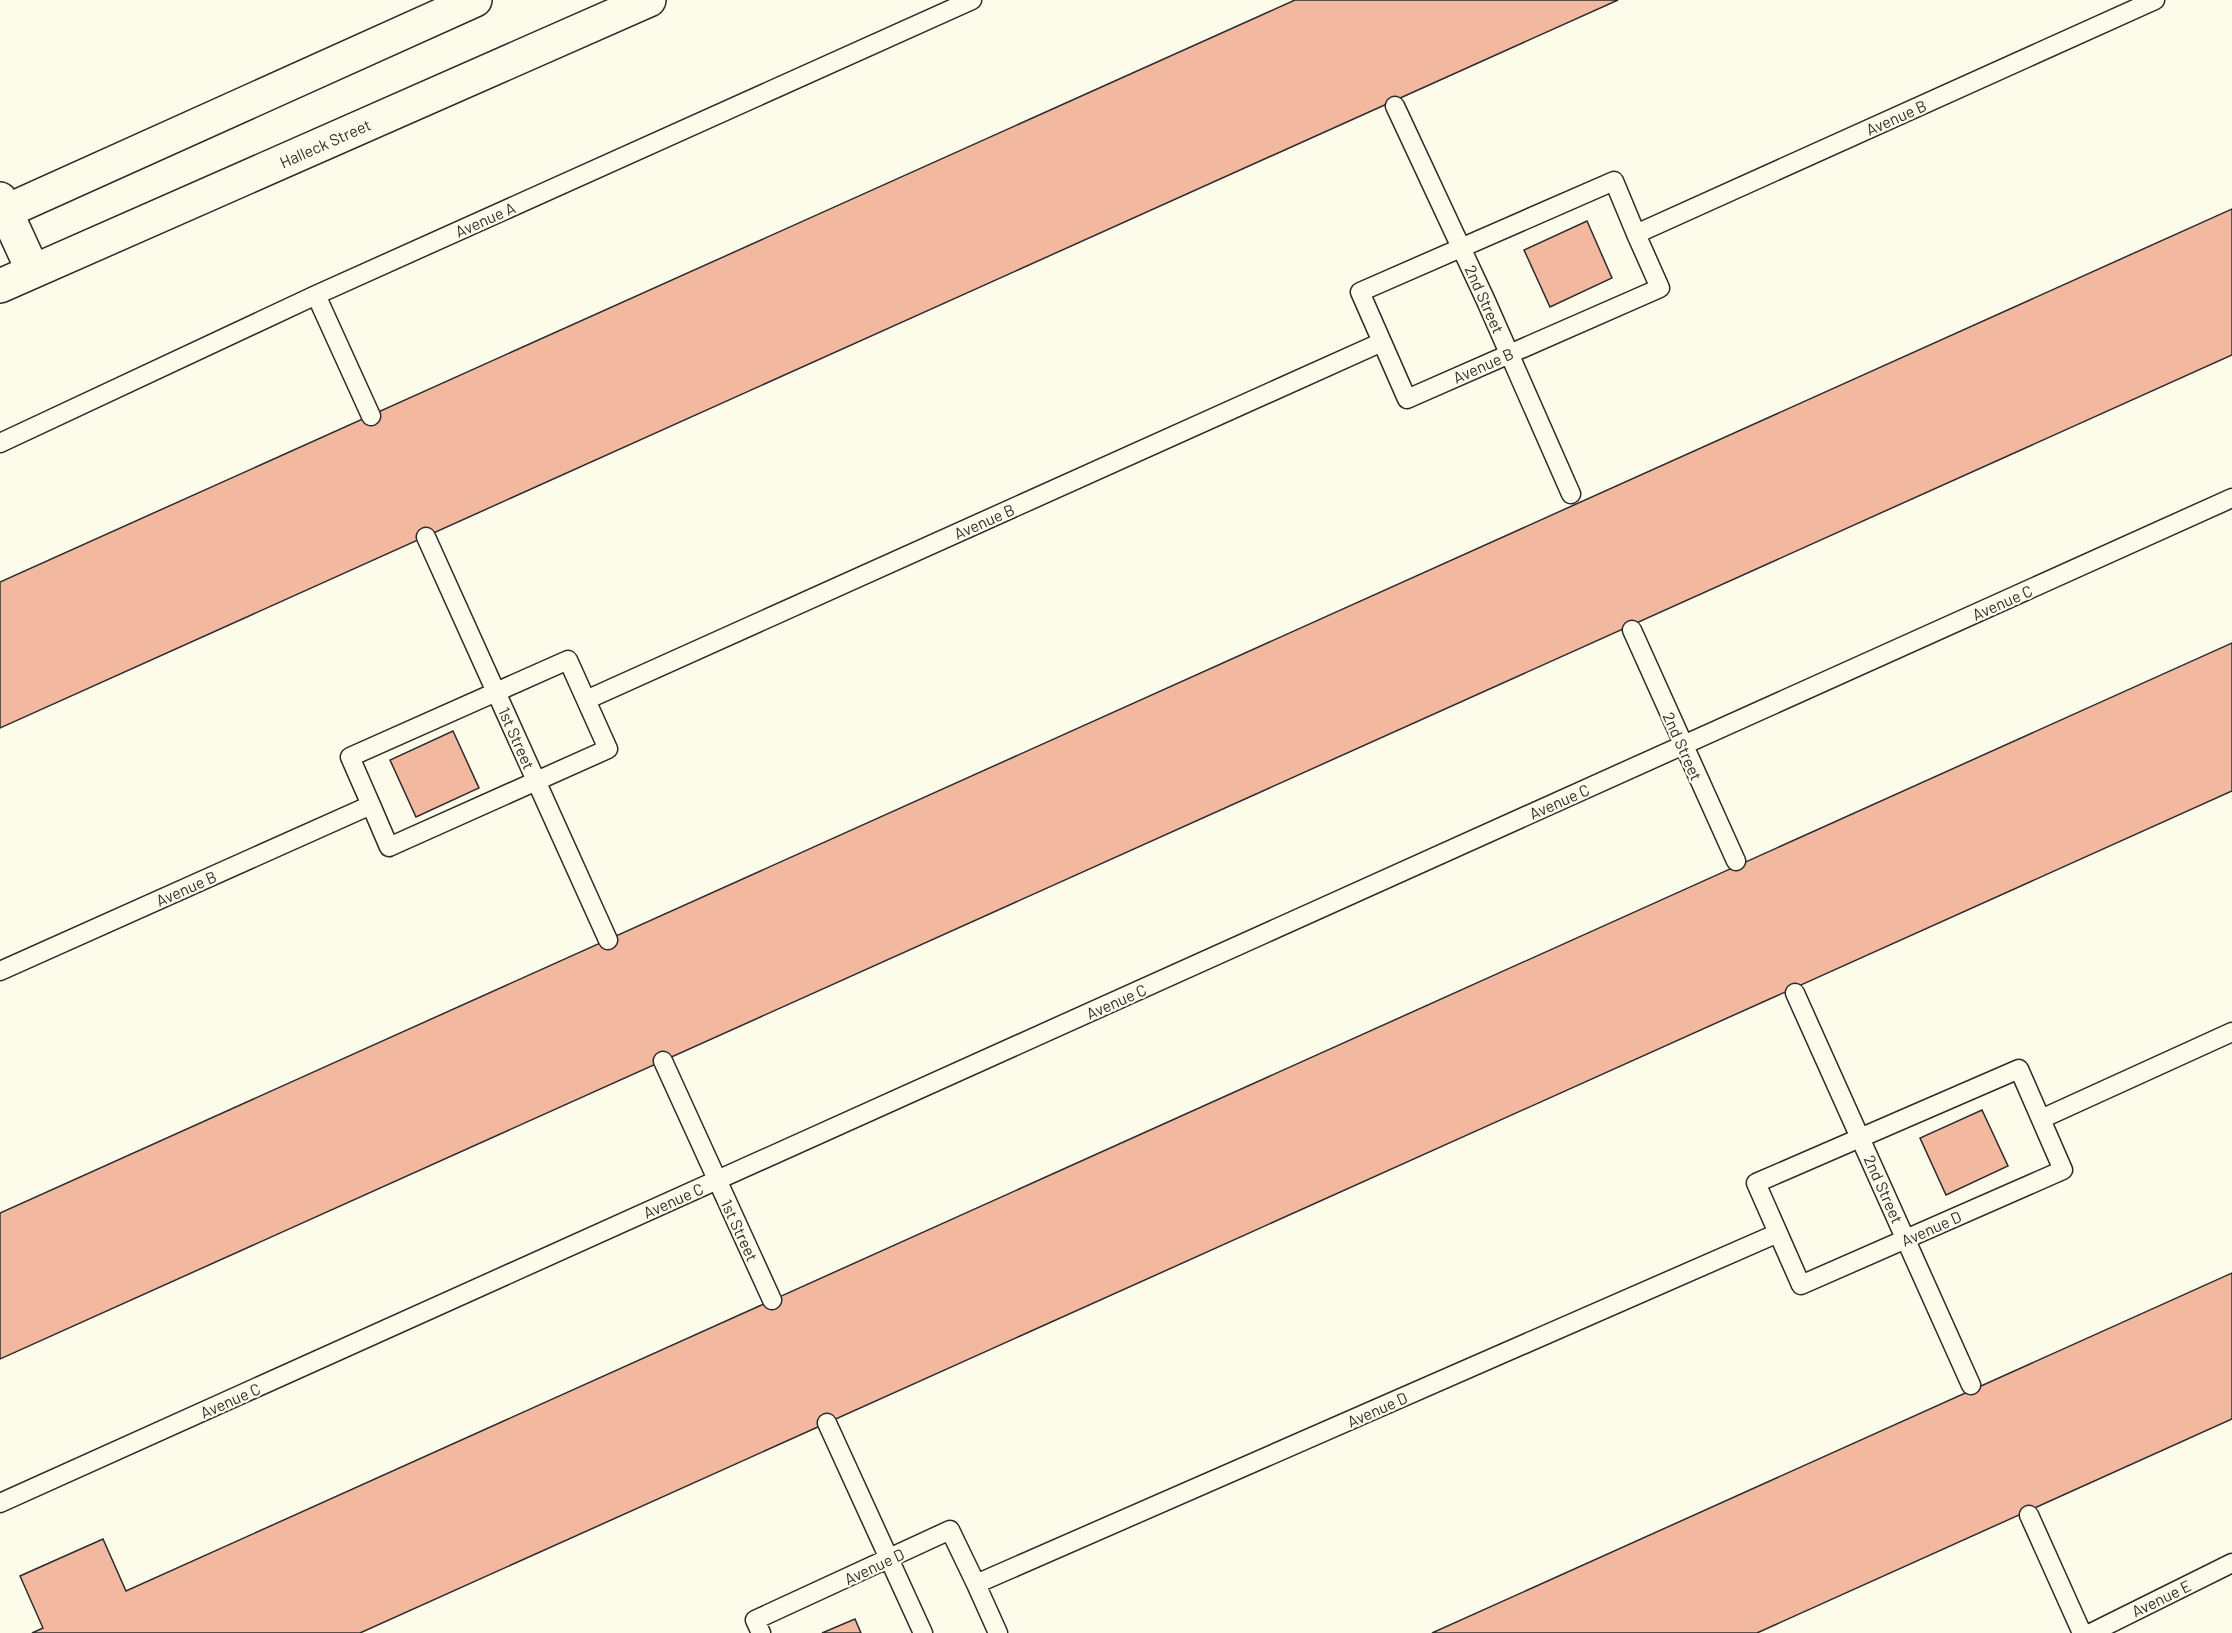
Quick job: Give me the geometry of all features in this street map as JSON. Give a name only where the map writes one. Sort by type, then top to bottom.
[{"type":"main road","points":[[33,271],[2,208],[475,0]]},
{"type":"main road","name":"Halleck Street","points":[[0,286],[649,0]]},
{"type":"lane","name":"Avenue A","points":[[0,443],[316,295],[972,0]]},
{"type":"lane","name":"Avenue B","points":[[1636,234],[2155,0]]},
{"type":"lane","name":"2nd Street","points":[[1395,106],[1572,494]]},
{"type":"lane","name":"Avenue B","points":[[1614,181],[1660,288],[1407,399],[1360,292],[1461,248],[1614,181]]},
{"type":"lane","points":[[316,295],[371,416]]},
{"type":"lane","name":"Avenue B","points":[[586,700],[1383,342]]},
{"type":"lane","name":"Avenue C","points":[[0,1503],[2232,498]]},
{"type":"lane","name":"1st Street","points":[[426,537],[608,940]]},
{"type":"lane","name":"2nd Street","points":[[1632,630],[1736,861]]},
{"type":"lane","points":[[568,660],[608,749],[389,846],[350,757],[496,692],[568,660]]},
{"type":"lane","name":"Avenue B","points":[[0,971],[371,806]]},
{"type":"lane","name":"2nd Street","points":[[1795,993],[1971,1385]]},
{"type":"lane","points":[[2041,1119],[2232,1032]]},
{"type":"lane","name":"1st Street","points":[[663,1061],[772,1300]]},
{"type":"lane","name":"Avenue D","points":[[2019,1069],[2063,1170],[1801,1285],[1756,1183],[1861,1138],[2019,1069]]},
{"type":"lane","name":"Avenue D","points":[[976,1584],[1778,1233]]},
{"type":"lane","points":[[827,1423],[923,1633]]},
{"type":"lane","points":[[2029,1515],[2082,1633]]},
{"type":"lane","name":"Avenue D","points":[[761,1633],[755,1620],[950,1530],[998,1633]]},
{"type":"lane","name":"Avenue E","points":[[2091,1633],[2232,1563]]},
{"type":"building","points":[[1295,0],[1618,0],[0,728],[0,582]]},
{"type":"building","points":[[2232,209],[2232,355],[0,1359],[0,1213]]},
{"type":"building","points":[[1587,221],[1612,278],[1550,307],[1524,250]]},
{"type":"building","points":[[2232,643],[2232,791],[360,1633],[32,1633],[43,1628],[20,1576],[103,1539],[126,1591]]},
{"type":"building","points":[[453,731],[479,788],[416,817],[390,760]]},
{"type":"building","points":[[1982,1110],[2008,1166],[1946,1195],[1920,1138]]},
{"type":"building","points":[[2232,1273],[2232,1419],[1757,1633],[1432,1633]]},
{"type":"building","points":[[855,1619],[861,1633],[822,1633]]}]
